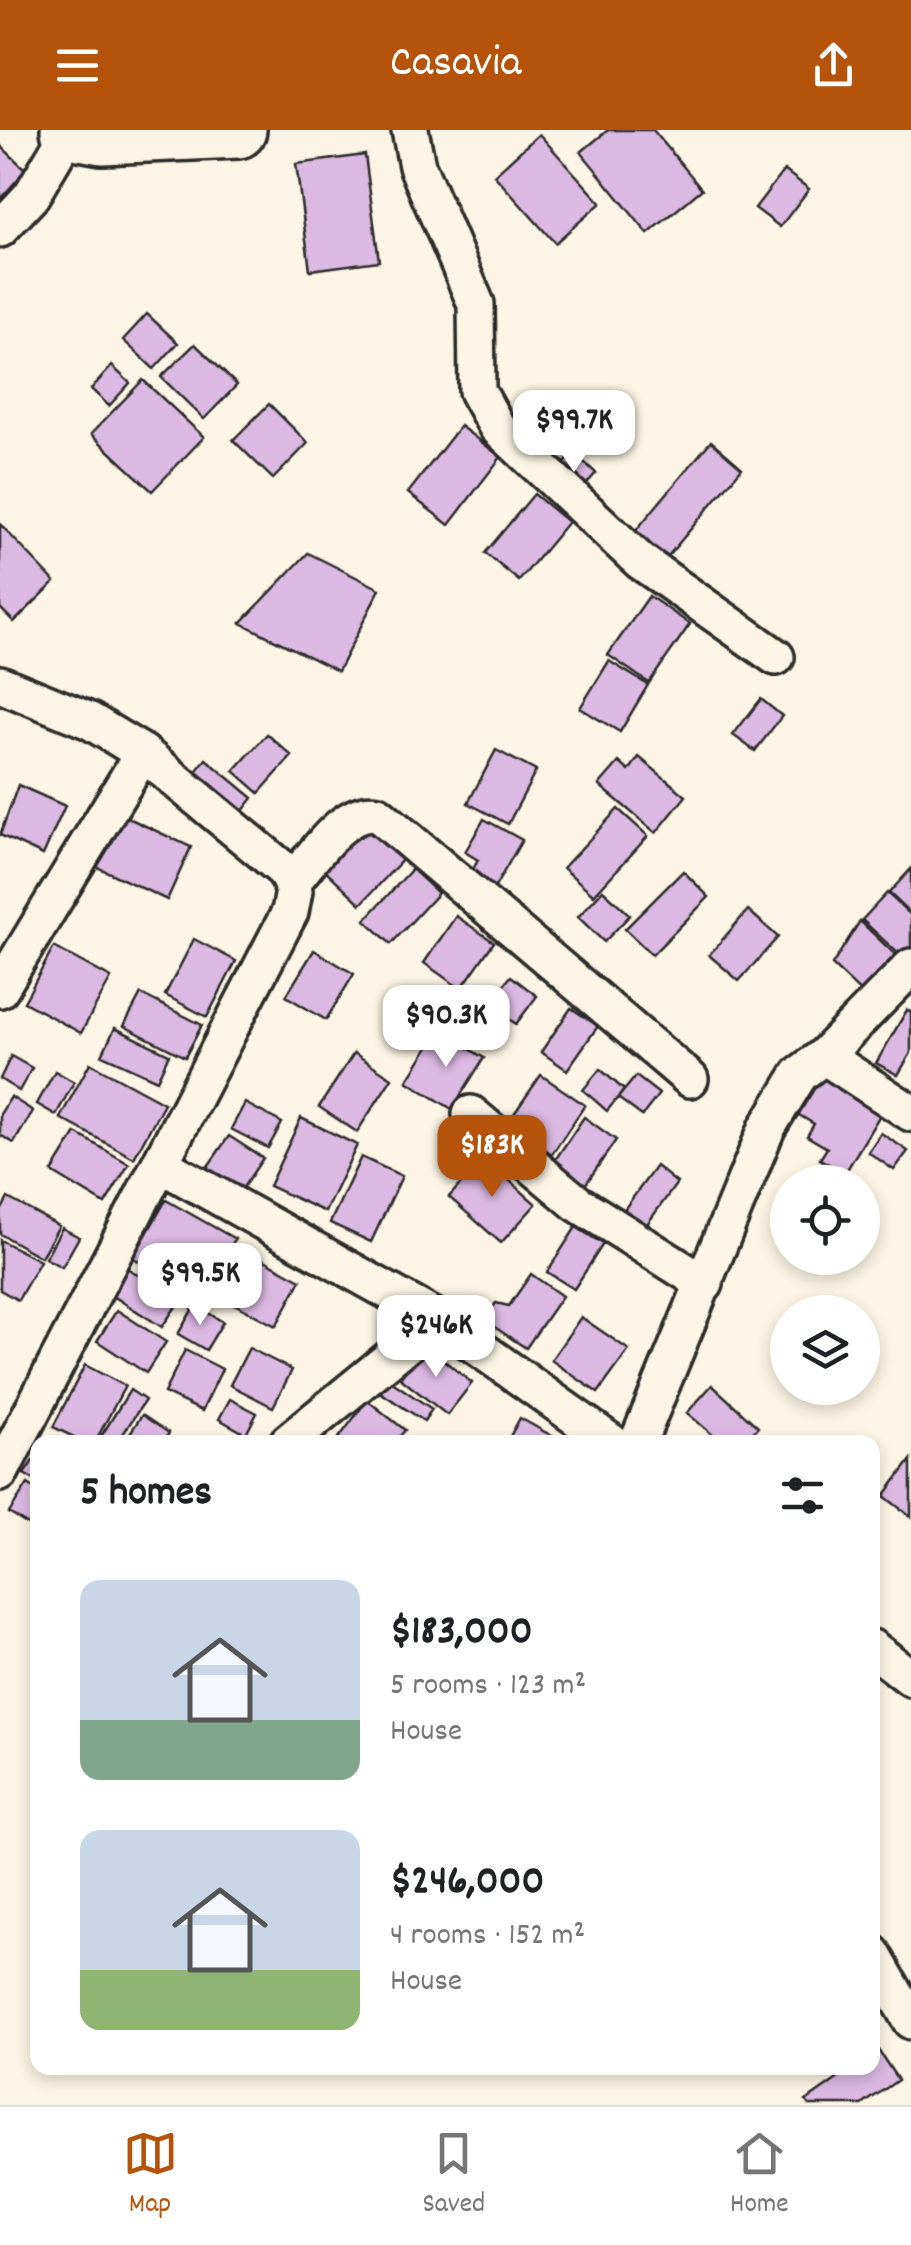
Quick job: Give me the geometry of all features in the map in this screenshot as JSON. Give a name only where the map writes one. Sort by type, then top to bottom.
[{"type":"main road","points":[[70,130],[102,136],[238,130]]},
{"type":"street","points":[[0,230],[31,196],[70,130]]},
{"type":"street","points":[[410,130],[417,166],[476,304],[477,391],[497,427],[640,560],[776,657]]},
{"type":"street","points":[[0,684],[90,721],[143,754],[292,882]]},
{"type":"street","points":[[0,989],[143,754]]},
{"type":"street","points":[[0,1472],[290,912],[292,882],[362,812],[378,814],[690,1079]]},
{"type":"street","points":[[641,1435],[767,1128],[800,1074],[824,1056],[911,967]]},
{"type":"street","points":[[824,1056],[911,1113]]},
{"type":"street","points":[[471,1114],[577,1204],[705,1284]]},
{"type":"street","points":[[160,1164],[438,1319],[601,1435]]},
{"type":"street","points":[[297,1435],[438,1319]]},
{"type":"street","points":[[880,1654],[911,1678]]},
{"type":"street","points":[[880,1967],[911,2021]]},
{"type":"building","points":[[608,130],[653,130],[702,189],[648,234],[581,152]]},
{"type":"building","points":[[539,134],[601,203],[555,243],[494,175]]},
{"type":"building","points":[[0,145],[26,170],[0,199]]},
{"type":"building","points":[[365,155],[379,261],[310,270],[296,164]]},
{"type":"building","points":[[784,170],[809,189],[780,227],[755,208]]},
{"type":"building","points":[[147,314],[178,343],[154,369],[123,340]]},
{"type":"building","points":[[195,344],[237,385],[204,419],[161,377]]},
{"type":"building","points":[[112,366],[130,383],[109,406],[91,389]]},
{"type":"building","points":[[143,380],[204,437],[152,491],[91,434]]},
{"type":"building","points":[[269,404],[308,443],[273,479],[233,440]]},
{"type":"building","points":[[460,426],[501,457],[449,525],[408,493]]},
{"type":"building","points":[[711,441],[742,468],[658,568],[627,541]]},
{"type":"building","points":[[574,453],[596,473],[575,497],[552,477]]},
{"type":"building","points":[[534,494],[568,522],[519,581],[485,553]]},
{"type":"building","points":[[0,524],[55,582],[14,622],[0,608]]},
{"type":"building","points":[[308,553],[380,589],[338,671],[241,623]]},
{"type":"building","points":[[649,596],[690,624],[649,683],[608,655]]},
{"type":"building","points":[[609,661],[648,685],[620,732],[580,708]]},
{"type":"building","points":[[761,699],[782,716],[755,751],[733,735]]},
{"type":"building","points":[[267,734],[292,756],[259,793],[234,771]]},
{"type":"building","points":[[496,750],[536,771],[508,824],[468,803]]},
{"type":"building","points":[[639,757],[686,796],[656,833],[599,785],[619,762],[629,771]]},
{"type":"building","points":[[206,759],[253,798],[232,825],[184,786]]},
{"type":"building","points":[[18,785],[65,806],[43,855],[0,835]]},
{"type":"building","points":[[618,809],[648,836],[594,895],[563,868]]},
{"type":"building","points":[[122,815],[191,847],[167,900],[97,867]]},
{"type":"building","points":[[484,819],[522,840],[488,899],[464,886],[478,860],[465,852]]},
{"type":"building","points":[[368,823],[404,858],[361,904],[324,869]]},
{"type":"building","points":[[412,869],[438,893],[391,944],[365,920]]},
{"type":"building","points":[[911,869],[911,914],[889,893]]},
{"type":"building","points":[[683,871],[709,897],[652,955],[625,929]]},
{"type":"building","points":[[603,890],[630,915],[604,942],[578,917]]},
{"type":"building","points":[[887,893],[911,915],[911,952],[904,959],[862,920]]},
{"type":"building","points":[[748,910],[778,937],[739,981],[709,955]]},
{"type":"building","points":[[456,916],[494,942],[461,989],[424,963]]},
{"type":"building","points":[[860,921],[904,963],[868,999],[832,965]]},
{"type":"building","points":[[194,939],[236,961],[207,1017],[165,995]]},
{"type":"building","points":[[54,947],[111,978],[81,1033],[24,1002]]},
{"type":"building","points":[[314,950],[354,974],[326,1020],[286,996]]},
{"type":"building","points":[[511,976],[537,996],[516,1024],[489,1004]]},
{"type":"building","points":[[141,994],[202,1025],[185,1057],[124,1026]]},
{"type":"building","points":[[571,1008],[598,1026],[567,1070],[541,1052]]},
{"type":"building","points":[[907,1010],[911,1012],[911,1053],[898,1075],[876,1063]]},
{"type":"building","points":[[115,1028],[169,1054],[157,1080],[102,1055]]},
{"type":"building","points":[[439,1030],[484,1058],[452,1109],[407,1081]]},
{"type":"building","points":[[354,1053],[392,1078],[357,1132],[319,1107]]},
{"type":"building","points":[[11,1056],[32,1068],[19,1091],[0,1079]]},
{"type":"building","points":[[825,1061],[889,1100],[850,1165],[831,1165],[820,1159],[827,1148],[807,1136],[814,1124],[794,1112]]},
{"type":"building","points":[[90,1063],[164,1103],[134,1158],[60,1118]]},
{"type":"building","points":[[600,1069],[624,1090],[607,1111],[583,1090]]},
{"type":"building","points":[[55,1071],[74,1082],[56,1115],[37,1104]]},
{"type":"building","points":[[541,1075],[585,1105],[552,1154],[507,1124]]},
{"type":"building","points":[[636,1076],[659,1094],[642,1116],[618,1098]]},
{"type":"building","points":[[11,1097],[33,1111],[14,1143],[0,1135],[0,1114]]},
{"type":"building","points":[[245,1103],[282,1123],[268,1148],[231,1129]]},
{"type":"building","points":[[584,1117],[616,1140],[581,1191],[549,1169]]},
{"type":"building","points":[[301,1118],[357,1145],[325,1212],[269,1186]]},
{"type":"building","points":[[76,1133],[129,1164],[105,1204],[52,1172]]},
{"type":"building","points":[[881,1133],[908,1151],[894,1170],[868,1152]]},
{"type":"building","points":[[229,1136],[263,1158],[238,1195],[204,1172]]},
{"type":"building","points":[[361,1157],[402,1176],[371,1242],[330,1223]]},
{"type":"building","points":[[484,1158],[536,1204],[501,1243],[449,1197]]},
{"type":"building","points":[[656,1166],[677,1183],[642,1231],[620,1215]]},
{"type":"building","points":[[8,1198],[59,1226],[41,1257],[0,1234],[0,1213]]},
{"type":"building","points":[[166,1200],[235,1239],[203,1297],[133,1258]]},
{"type":"building","points":[[576,1227],[603,1244],[574,1289],[547,1272]]},
{"type":"building","points":[[62,1228],[79,1237],[62,1267],[45,1258]]},
{"type":"building","points":[[0,1240],[40,1261],[18,1300],[0,1290]]},
{"type":"building","points":[[248,1251],[301,1280],[276,1326],[223,1298]]},
{"type":"building","points":[[127,1268],[179,1302],[162,1327],[110,1294]]},
{"type":"building","points":[[531,1274],[562,1296],[526,1348],[484,1320],[496,1303],[509,1306]]},
{"type":"building","points":[[195,1305],[223,1322],[206,1350],[178,1334]]},
{"type":"building","points":[[117,1310],[166,1342],[146,1373],[97,1341]]},
{"type":"building","points":[[581,1317],[629,1350],[598,1393],[551,1360]]},
{"type":"building","points":[[426,1346],[472,1383],[447,1415],[400,1378]]},
{"type":"building","points":[[249,1348],[292,1370],[273,1407],[230,1385]]},
{"type":"building","points":[[185,1350],[222,1369],[202,1411],[164,1393]]},
{"type":"building","points":[[85,1365],[125,1386],[99,1435],[70,1435],[53,1427]]},
{"type":"building","points":[[385,1377],[432,1409],[424,1421],[377,1390]]},
{"type":"building","points":[[712,1385],[758,1427],[751,1435],[713,1435],[687,1413]]},
{"type":"building","points":[[130,1390],[145,1400],[122,1435],[102,1435]]},
{"type":"building","points":[[230,1399],[257,1413],[246,1434],[219,1419]]},
{"type":"building","points":[[367,1400],[405,1430],[401,1435],[341,1435]]},
{"type":"building","points":[[142,1415],[169,1433],[168,1435],[129,1435]]},
{"type":"building","points":[[520,1418],[550,1435],[511,1435]]},
{"type":"building","points":[[911,1460],[911,1517],[884,1496]]},
{"type":"building","points":[[28,1484],[30,1485],[28,1525],[9,1513]]},
{"type":"building","points":[[880,2053],[898,2080],[862,2105],[809,2105],[806,2101],[843,2075],[880,2075]]}]
